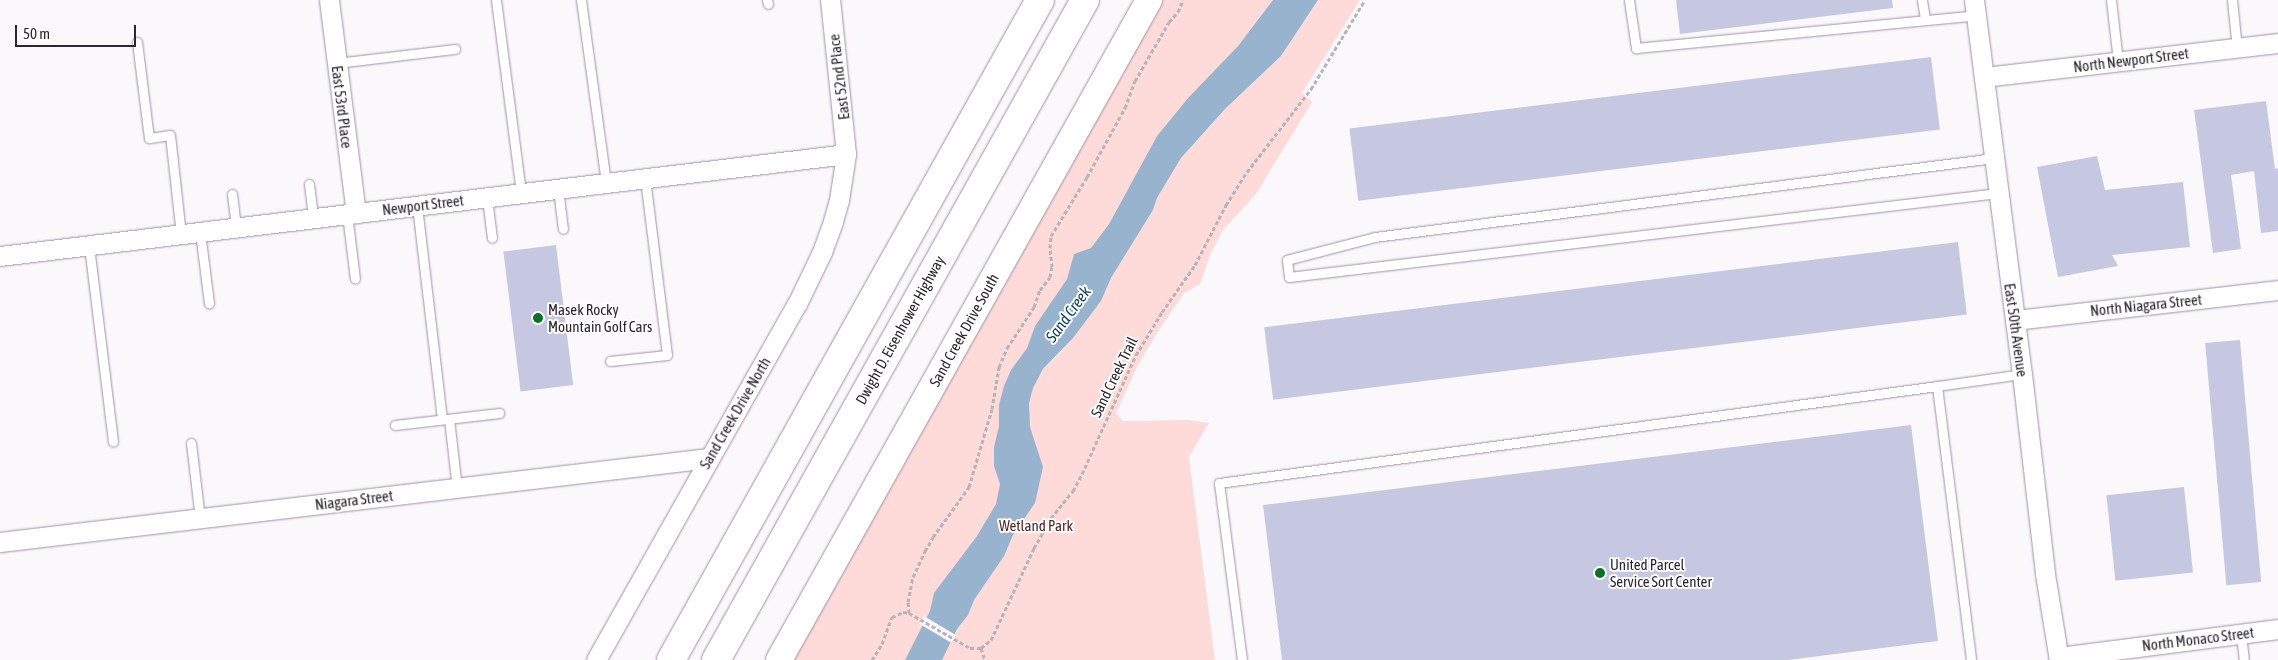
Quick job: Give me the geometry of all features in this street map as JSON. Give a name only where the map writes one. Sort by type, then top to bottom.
[{"type":"highway","points":[[671,660],[1040,0]]},
{"type":"highway","name":"Dwight D. Eisenhower Highway","points":[[716,660],[1085,0]]},
{"type":"main road","name":"Sand Creek Drive South","points":[[779,660],[1149,0]]},
{"type":"street","name":"East 53rd Place","points":[[329,0],[337,62],[351,214]]},
{"type":"street","name":"East 52nd Place","points":[[830,0],[846,154]]},
{"type":"street","name":"East 50th Avenue","points":[[1975,7],[2022,374],[2045,574],[2059,658]]},
{"type":"street","name":"North Newport Street","points":[[1984,77],[2278,43]]},
{"type":"street","name":"Newport Street","points":[[0,256],[846,154]]},
{"type":"street","name":"Sand Creek Drive North","points":[[596,660],[797,304],[822,252],[839,200],[846,154]]},
{"type":"street","name":"North Niagara Street","points":[[2015,320],[2278,290]]},
{"type":"street","name":"Niagara Street","points":[[0,542],[709,458]]},
{"type":"street","name":"North Monaco Street","points":[[2059,658],[2278,629]]},
{"type":"lane","points":[[496,0],[521,193]]},
{"type":"lane","points":[[581,0],[606,183]]},
{"type":"lane","points":[[1629,0],[1636,48],[1924,20],[1975,7]]},
{"type":"lane","points":[[1922,0],[1924,20]]},
{"type":"lane","points":[[2111,0],[2118,61]]},
{"type":"lane","points":[[2232,0],[2237,48]]},
{"type":"lane","points":[[137,42],[148,138],[170,136],[191,233],[209,303]]},
{"type":"lane","points":[[337,62],[456,49]]},
{"type":"lane","points":[[1994,158],[1375,237],[1287,260],[1289,277],[1998,194]]},
{"type":"lane","points":[[610,361],[667,355],[645,178]]},
{"type":"lane","points":[[309,184],[313,218]]},
{"type":"lane","points":[[558,189],[563,229]]},
{"type":"lane","points":[[232,194],[236,228]]},
{"type":"lane","points":[[487,198],[492,238]]},
{"type":"lane","points":[[417,206],[457,488]]},
{"type":"lane","points":[[351,214],[355,279]]},
{"type":"lane","points":[[90,246],[113,442]]},
{"type":"lane","points":[[1242,660],[1219,483],[2022,374]]},
{"type":"lane","points":[[1937,386],[1971,660]]},
{"type":"lane","points":[[395,425],[499,413]]},
{"type":"lane","points":[[191,443],[200,518]]},
{"type":"lane","points":[[2241,633],[2244,660]]},
{"type":"path","points":[[909,613],[908,602],[913,577],[925,551],[932,537],[969,487],[992,409],[999,367],[1007,348],[1027,319],[1040,290],[1050,276],[1052,267],[1051,236],[1087,177],[1125,108],[1135,81],[1169,22],[1178,12],[1183,0]]},
{"type":"path","name":"Sand Creek Trail","points":[[981,648],[991,640],[1042,533],[1073,491],[1136,355],[1162,312],[1195,265],[1226,205],[1247,172],[1311,89],[1365,0]]},
{"type":"path","points":[[872,660],[882,644],[892,617],[903,612],[909,613],[970,648],[981,648],[985,660]]},
{"type":"green space","name":"Wetland Park","points":[[1164,0],[1273,0],[1238,46],[1188,98],[1157,136],[1109,224],[1091,249],[1074,254],[1067,279],[1035,326],[1027,348],[1018,361],[1041,375],[1043,369],[1059,354],[1101,301],[1111,278],[1153,210],[1157,198],[1181,158],[1225,109],[1281,56],[1318,0],[1360,0],[1302,93],[1312,102],[1256,194],[1223,230],[1210,255],[1200,284],[1184,293],[1157,333],[1137,367],[1116,413],[1123,421],[1188,420],[1209,423],[1189,457],[1215,660],[793,660]]},
{"type":"water","name":"Sand Creek","points":[[1273,0],[1318,0],[1281,56],[1225,109],[1181,158],[1157,198],[1153,210],[1111,278],[1101,301],[1073,338],[1043,369],[1033,388],[1029,403],[1030,427],[1043,467],[1035,503],[1013,535],[1004,556],[974,600],[968,615],[957,629],[942,660],[905,660],[930,611],[934,593],[977,536],[996,504],[1000,484],[994,466],[994,447],[999,426],[999,405],[1004,386],[1011,370],[1027,348],[1035,326],[1067,279],[1074,254],[1091,248],[1109,224],[1157,136],[1188,98],[1238,46]]},
{"type":"pier","points":[[924,616],[956,635],[951,643],[919,624]]},
{"type":"building","points":[[1676,0],[1892,0],[1893,8],[1680,34]]},
{"type":"building","points":[[1931,57],[1940,129],[1358,201],[1349,128]]},
{"type":"building","points":[[2266,101],[2275,169],[2278,168],[2278,231],[2261,233],[2254,171],[2231,175],[2241,249],[2213,253],[2194,110]]},
{"type":"building","points":[[2097,156],[2105,190],[2183,182],[2190,247],[2112,255],[2118,266],[2058,277],[2037,167]]},
{"type":"building","points":[[1958,242],[1967,314],[1273,400],[1264,327]]},
{"type":"building","name":"Masek Rocky Mountain Golf Cars","points":[[556,245],[573,385],[521,391],[503,251]]},
{"type":"building","points":[[2240,340],[2261,582],[2226,585],[2205,343]]},
{"type":"building","name":"United Parcel Service Sort Center","points":[[1911,425],[1938,641],[1788,660],[1282,660],[1263,505]]},
{"type":"building","points":[[2184,487],[2193,573],[2115,581],[2106,495]]},
{"type":"place","name":"Masek Rocky Mountain Golf Cars","points":[[538,318]]},
{"type":"place","name":"United Parcel Service Sort Center","points":[[1600,573]]}]
